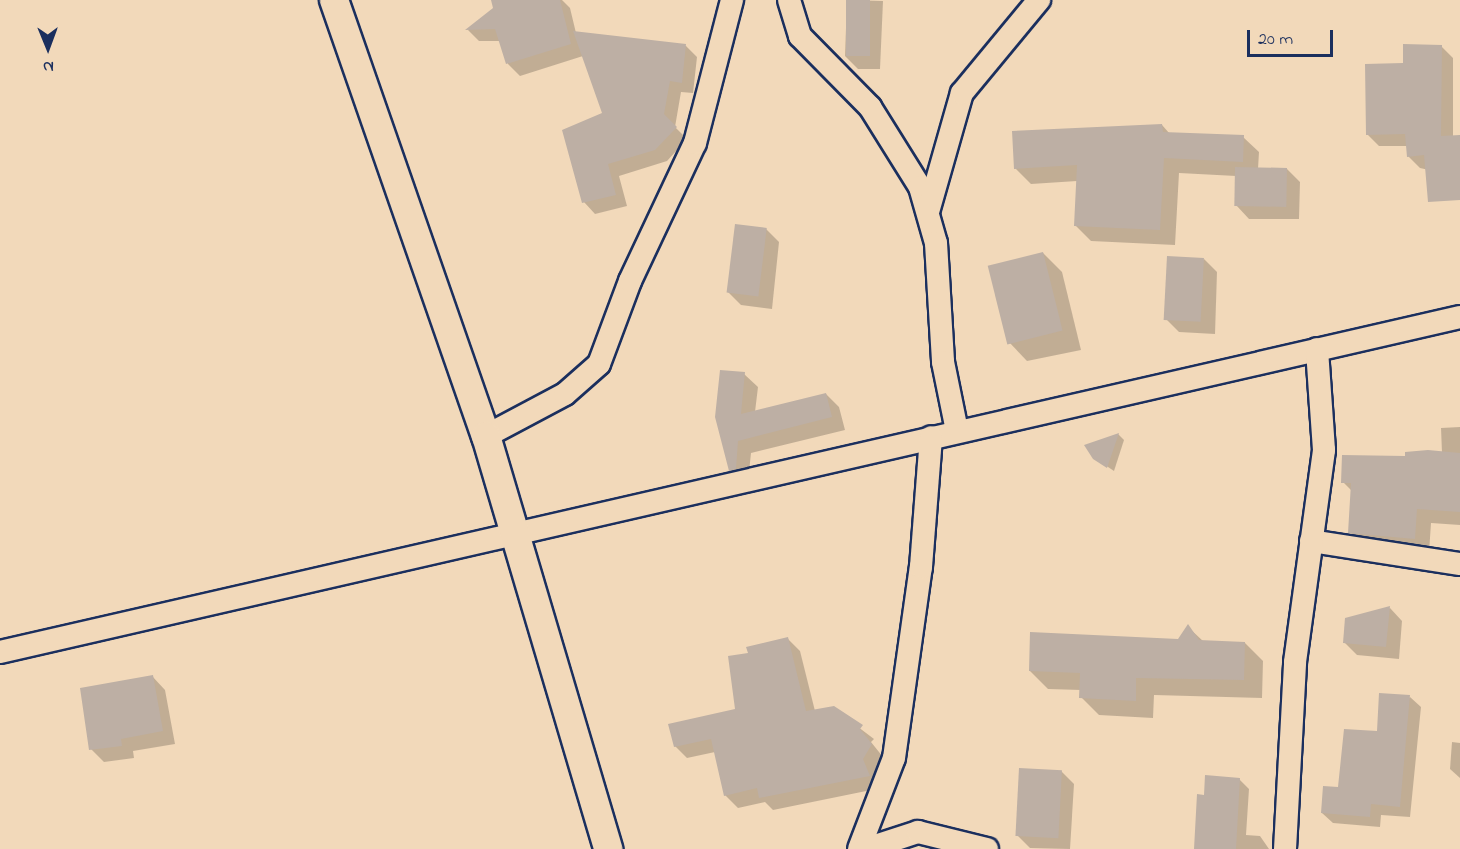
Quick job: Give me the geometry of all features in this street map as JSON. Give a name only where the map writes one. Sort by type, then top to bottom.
[{"type":"street","points":[[333,0],[486,436],[608,849]]},
{"type":"street","points":[[486,436],[565,394],[599,364],[630,281],[695,142],[732,0]]},
{"type":"street","points":[[789,0],[800,36],[870,107],[920,187],[936,243],[943,362],[957,431]]},
{"type":"street","points":[[928,214],[962,93],[1039,0]]},
{"type":"street","points":[[0,652],[1460,317]]},
{"type":"street","points":[[1285,849],[1295,662],[1324,450],[1317,349]]},
{"type":"street","points":[[859,849],[894,758],[921,567],[931,437]]},
{"type":"street","points":[[1311,541],[1460,564]]},
{"type":"street","points":[[866,849],[918,832],[987,849]]},
{"type":"building","points":[[491,0],[560,0],[571,44],[506,64],[495,29],[465,30],[493,8]]},
{"type":"building","points":[[846,0],[870,0],[870,56],[846,56]]},
{"type":"building","points":[[573,31],[686,44],[682,83],[670,81],[664,114],[677,127],[655,150],[608,164],[616,195],[582,203],[562,130],[602,113]]},
{"type":"building","points":[[1403,44],[1442,45],[1441,136],[1460,135],[1460,200],[1428,202],[1424,155],[1407,157],[1405,134],[1366,135],[1365,64],[1403,63]]},
{"type":"building","points":[[1162,124],[1163,132],[1244,135],[1243,162],[1164,158],[1160,230],[1074,226],[1077,165],[1014,169],[1012,131]]},
{"type":"building","points":[[1235,167],[1287,168],[1286,207],[1234,206]]},
{"type":"building","points":[[735,224],[767,228],[758,296],[727,292]]},
{"type":"building","points":[[1043,252],[1063,331],[1007,344],[988,266]]},
{"type":"building","points":[[1167,256],[1204,258],[1201,322],[1164,320]]},
{"type":"building","points":[[720,370],[745,372],[741,414],[826,393],[832,417],[738,441],[736,469],[729,471],[715,417]]},
{"type":"building","points":[[1119,433],[1107,468],[1093,459],[1084,445]]},
{"type":"building","points":[[1428,450],[1460,453],[1460,512],[1417,509],[1415,539],[1348,533],[1351,483],[1341,483],[1342,455],[1405,456],[1405,452]]},
{"type":"building","points":[[1390,606],[1386,647],[1343,643],[1345,618]]},
{"type":"building","points":[[1188,624],[1199,640],[1245,642],[1244,680],[1136,678],[1136,701],[1079,698],[1080,673],[1029,671],[1030,632],[1178,639]]},
{"type":"building","points":[[788,637],[806,711],[834,706],[863,725],[860,729],[872,744],[863,759],[870,776],[759,798],[757,788],[724,796],[711,739],[674,747],[668,724],[735,709],[728,656],[748,653],[746,647]]},
{"type":"building","points":[[153,675],[163,731],[121,739],[122,746],[89,750],[80,688]]},
{"type":"building","points":[[1379,693],[1410,695],[1400,807],[1371,804],[1370,817],[1321,813],[1323,786],[1338,787],[1344,729],[1377,731]]},
{"type":"building","points":[[1019,768],[1062,770],[1058,838],[1015,836]]},
{"type":"building","points":[[1205,775],[1240,778],[1236,849],[1194,849],[1197,794],[1204,795]]}]
